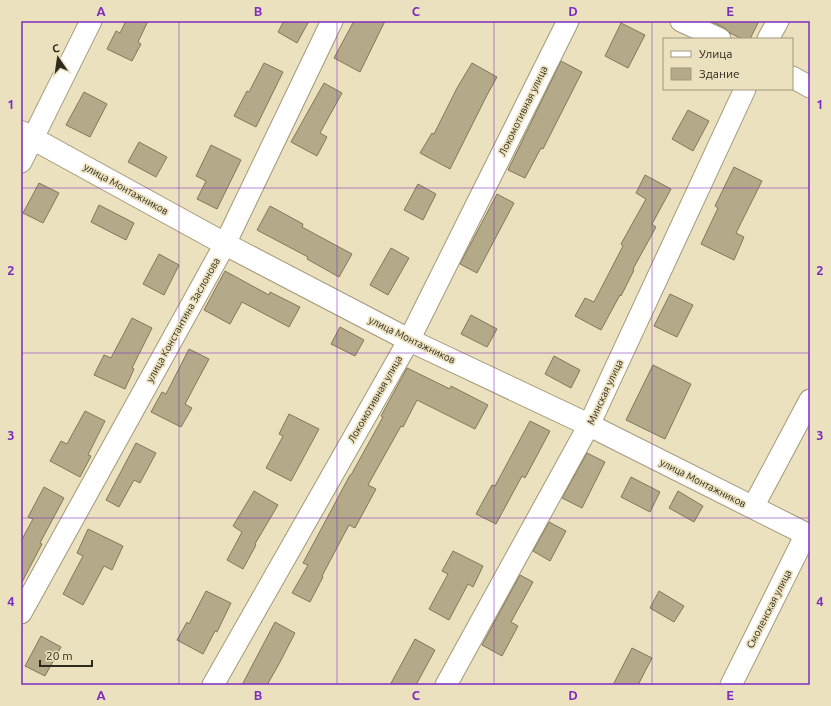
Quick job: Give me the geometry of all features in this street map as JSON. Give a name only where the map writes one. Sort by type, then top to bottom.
[{"type":"street","points":[[21,162],[27,135],[91,21]]},
{"type":"street","name":"улица Константина Заслонова","points":[[21,613],[225,244],[332,21]]},
{"type":"street","name":"Локомотивная улица","points":[[213,685],[409,340],[568,21]]},
{"type":"street","points":[[681,21],[718,38]]},
{"type":"street","points":[[769,38],[778,21]]},
{"type":"street","points":[[793,78],[810,88]]},
{"type":"street","name":"Минская улица","points":[[446,685],[589,426],[745,90]]},
{"type":"street","name":"улица Монтажников","points":[[27,135],[225,244],[409,340],[589,426],[808,535]]},
{"type":"street","points":[[753,507],[810,400]]},
{"type":"street","name":"Смоленская улица","points":[[731,685],[808,535]]},
{"type":"building","points":[[126,21],[148,21],[138,42],[141,44],[132,61],[107,49],[116,31],[120,33]]},
{"type":"building","points":[[284,21],[309,21],[297,43],[278,32]]},
{"type":"building","points":[[354,21],[385,21],[360,72],[334,58]]},
{"type":"building","points":[[710,21],[759,21],[750,38],[740,38],[730,33],[725,28]]},
{"type":"building","points":[[621,23],[645,35],[628,68],[605,56]]},
{"type":"building","points":[[561,61],[582,72],[543,149],[541,148],[525,178],[508,170]]},
{"type":"building","points":[[264,63],[283,72],[256,127],[234,116],[247,91],[249,92]]},
{"type":"building","points":[[472,63],[497,77],[450,169],[420,153],[432,133],[434,134],[457,88]]},
{"type":"building","points":[[324,83],[342,93],[320,133],[327,137],[317,156],[291,142]]},
{"type":"building","points":[[84,92],[107,104],[90,137],[66,125]]},
{"type":"building","points":[[688,110],[709,121],[693,151],[672,139]]},
{"type":"building","points":[[139,142],[167,157],[156,177],[128,162]]},
{"type":"building","points":[[211,145],[241,160],[217,209],[197,199],[206,181],[196,176]]},
{"type":"building","points":[[734,167],[762,181],[736,233],[744,237],[734,260],[701,244],[718,208],[715,206]]},
{"type":"building","points":[[645,175],[671,189],[652,224],[656,227],[633,269],[634,270],[621,296],[620,295],[601,330],[575,316],[585,298],[594,302],[623,246],[621,244],[646,199],[636,193]]},
{"type":"building","points":[[39,183],[59,193],[43,223],[23,213]]},
{"type":"building","points":[[418,184],[436,194],[423,220],[404,210]]},
{"type":"building","points":[[497,194],[514,203],[477,273],[460,264]]},
{"type":"building","points":[[99,205],[134,223],[126,240],[91,222]]},
{"type":"building","points":[[270,206],[303,224],[302,227],[352,254],[339,277],[307,259],[308,257],[257,230]]},
{"type":"building","points":[[391,248],[409,258],[388,295],[370,285]]},
{"type":"building","points":[[159,254],[179,265],[164,295],[143,284]]},
{"type":"building","points":[[225,271],[269,295],[270,292],[300,307],[289,327],[242,302],[230,324],[204,310]]},
{"type":"building","points":[[670,294],[693,305],[677,337],[654,326]]},
{"type":"building","points":[[471,315],[497,329],[487,347],[461,334]]},
{"type":"building","points":[[132,318],[152,328],[132,368],[134,369],[125,389],[94,375],[104,355],[111,358]]},
{"type":"building","points":[[340,327],[364,340],[355,356],[331,344]]},
{"type":"building","points":[[189,349],[209,359],[185,404],[192,408],[181,427],[151,412],[162,392],[166,394]]},
{"type":"building","points":[[554,356],[580,370],[571,388],[545,374]]},
{"type":"building","points":[[653,365],[691,384],[665,439],[626,420]]},
{"type":"building","points":[[407,368],[450,389],[451,386],[488,405],[475,429],[417,400],[403,427],[401,426],[368,485],[376,489],[355,528],[349,525],[310,602],[292,593],[308,565],[303,563],[383,417],[381,416]]},
{"type":"building","points":[[85,411],[105,421],[88,455],[91,456],[80,477],[50,461],[61,441],[67,444]]},
{"type":"building","points":[[289,414],[319,429],[291,481],[266,468],[283,436],[279,434]]},
{"type":"building","points":[[530,421],[550,431],[525,478],[522,476],[496,524],[476,514],[492,485],[495,486]]},
{"type":"building","points":[[136,443],[156,453],[140,483],[134,480],[119,507],[106,500]]},
{"type":"building","points":[[587,453],[605,462],[582,508],[562,498]]},
{"type":"building","points":[[631,477],[660,492],[650,512],[621,497]]},
{"type":"building","points":[[44,487],[64,498],[40,543],[42,544],[21,584],[21,541],[33,519],[28,517]]},
{"type":"building","points":[[254,491],[278,505],[255,544],[256,545],[243,569],[227,560],[242,532],[233,526]]},
{"type":"building","points":[[678,491],[703,506],[694,522],[669,508]]},
{"type":"building","points":[[549,522],[566,531],[550,561],[533,551]]},
{"type":"building","points":[[88,529],[123,546],[112,570],[104,566],[83,605],[63,594],[83,556],[77,553]]},
{"type":"building","points":[[453,551],[483,566],[473,587],[468,584],[449,620],[429,609],[448,574],[442,571]]},
{"type":"building","points":[[520,575],[533,582],[511,622],[518,626],[502,656],[482,645]]},
{"type":"building","points":[[206,591],[231,603],[217,632],[215,631],[203,654],[177,640],[187,622],[189,624]]},
{"type":"building","points":[[659,591],[684,606],[674,622],[650,608]]},
{"type":"building","points":[[275,622],[295,633],[279,664],[267,685],[242,685]]},
{"type":"building","points":[[41,636],[61,647],[45,676],[25,666]]},
{"type":"building","points":[[415,639],[435,650],[416,685],[390,685]]},
{"type":"building","points":[[632,648],[652,658],[638,685],[613,685]]}]
